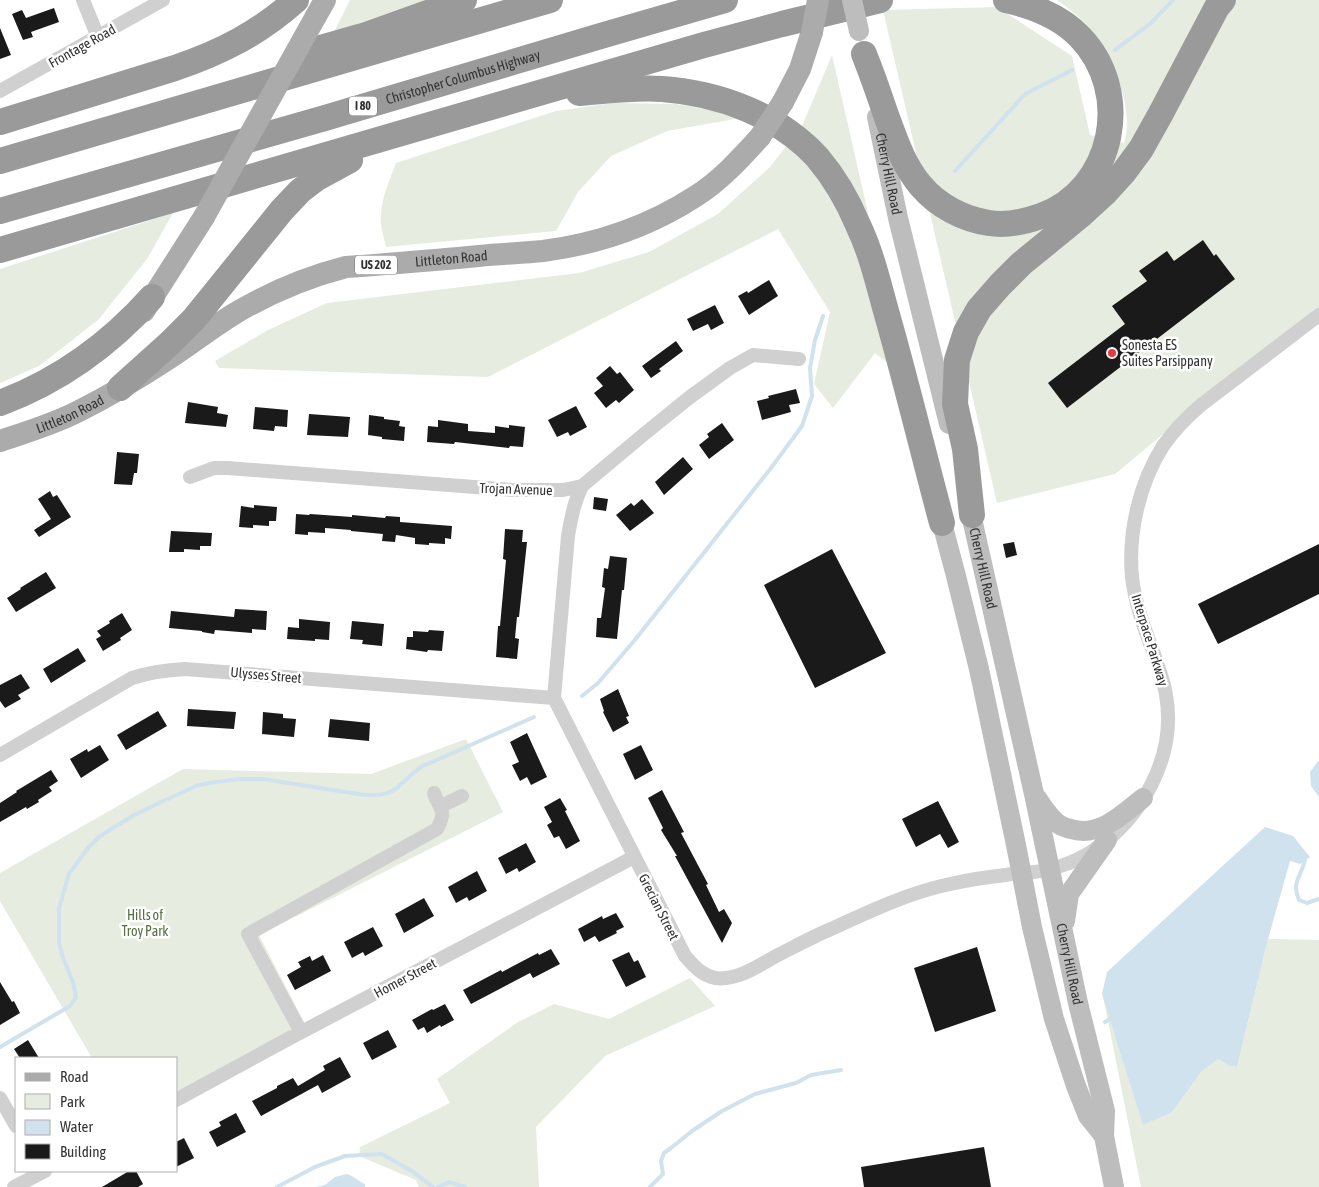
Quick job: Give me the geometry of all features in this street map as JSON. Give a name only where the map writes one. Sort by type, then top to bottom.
[{"type":"highway","points":[[72,139],[251,69],[366,35],[464,0]]},
{"type":"highway","points":[[0,161],[550,0]]},
{"type":"highway","name":"Christopher Columbus Highway","points":[[0,211],[325,118],[604,34],[725,0]]},
{"type":"highway","points":[[0,250],[704,45],[881,0]]},
{"type":"highway","points":[[862,43],[898,148],[910,172],[928,193],[941,204],[955,212],[981,222],[1013,224],[1030,220],[1062,206],[1090,180],[1106,148],[1109,136],[1110,99],[1100,65],[1080,36],[1067,25],[1044,12],[1006,0]]},
{"type":"highway","points":[[972,514],[965,449],[956,404],[956,360],[966,332],[979,309],[1000,285],[1105,194],[1124,172],[1146,140],[1223,0]]},
{"type":"highway","points":[[0,122],[199,60],[223,50],[268,24],[313,5]]},
{"type":"highway","points":[[526,97],[626,89],[661,89],[687,92],[738,105],[762,116],[785,130],[818,158],[832,176],[849,205],[869,252],[904,375],[942,523]]},
{"type":"highway","points":[[120,388],[170,344],[194,319],[282,210],[300,191],[317,178],[392,137]]},
{"type":"highway","points":[[0,261],[179,198]]},
{"type":"highway","points":[[0,403],[42,385],[90,355],[134,317],[152,297]]},
{"type":"main road","name":"Littleton Road","points":[[0,441],[37,429],[78,412],[168,359],[235,314],[263,298],[324,273],[346,268],[543,251],[568,247],[633,229],[664,215],[697,196],[721,177],[760,137],[783,102],[800,69],[812,32],[818,0]]},
{"type":"main road","name":"Cherry Hill Road","points":[[852,0],[898,218],[972,514],[1080,1012],[1105,1111],[1104,1136],[1114,1187]]},
{"type":"main road","name":"Littleton Road","points":[[0,414],[27,404],[64,384],[105,354],[138,320],[204,218],[313,5]]},
{"type":"main road","name":"Cherry Hill Road","points":[[942,523],[979,670],[1035,942],[1054,1019],[1088,1116],[1104,1136]]},
{"type":"main road","points":[[1034,794],[1047,813],[1060,826],[1077,831],[1089,831],[1104,827],[1143,798]]},
{"type":"main road","points":[[1063,935],[1069,894],[1107,840]]},
{"type":"street","points":[[83,0],[98,37]]},
{"type":"street","name":"Frontage Road","points":[[0,91],[162,0]]},
{"type":"street","name":"Interpace Parkway","points":[[1050,868],[1078,860],[1107,840],[1128,820],[1143,798],[1162,761],[1166,744],[1168,718],[1166,695],[1135,596],[1132,576],[1135,520],[1140,497],[1150,472],[1164,446],[1184,420],[1201,404],[1319,315]]},
{"type":"street","points":[[554,698],[568,536],[572,511],[582,486],[643,435],[730,368],[753,355],[799,359]]},
{"type":"street","name":"Trojan Avenue","points":[[190,477],[214,468],[228,468],[513,490],[563,490],[582,486]]},
{"type":"street","name":"Ulysses Street","points":[[0,755],[132,678],[162,670],[185,668],[554,698]]},
{"type":"street","name":"Grecian Street","points":[[554,698],[685,956],[698,970],[713,977],[731,977],[747,972],[825,931],[903,897],[948,884],[1050,868]]},
{"type":"street","points":[[301,1032],[248,934],[437,829],[442,821],[443,812],[434,793]]},
{"type":"street","points":[[441,806],[462,796]]},
{"type":"street","name":"Homer Street","points":[[178,1099],[634,857]]},
{"type":"street","points":[[0,1098],[15,1124]]},
{"type":"street","points":[[14,1187],[41,1172]]},
{"type":"green space","points":[[350,0],[427,0],[334,32]]},
{"type":"green space","points":[[1057,0],[1319,0],[1319,309],[1263,351],[1115,474],[997,503],[883,10],[997,7],[1072,56],[1090,135],[1124,143],[1127,130],[1127,115],[1120,84],[1107,54],[1084,22]]},
{"type":"green space","points":[[832,55],[904,371],[889,364],[875,353],[833,408],[814,384],[830,312],[778,229],[488,377],[219,368],[215,361],[268,330],[327,303],[579,273],[649,252],[718,214],[770,167],[802,126]]},
{"type":"green space","points":[[613,103],[676,104],[713,110],[735,119],[667,131],[611,156],[578,192],[556,231],[386,247],[381,216],[385,193],[396,163],[556,111]]},
{"type":"green space","points":[[173,213],[147,259],[98,320],[39,366],[0,383],[0,269]]},
{"type":"green space","name":"Hills of Troy Park","points":[[466,739],[503,812],[259,935],[308,1030],[178,1099],[178,1057],[91,1057],[0,901],[0,873],[183,769],[371,774]]},
{"type":"green space","points":[[1268,939],[1319,940],[1319,1187],[1141,1187],[1101,986],[1143,1124],[1172,1112],[1202,1071],[1218,1059],[1229,1066],[1237,1067]]},
{"type":"green space","points":[[690,978],[715,1006],[605,1056],[536,1127],[539,1187],[419,1187],[416,1180],[359,1156],[360,1147],[450,1103],[437,1079],[518,1022],[554,1004],[609,1019]]},
{"type":"water","points":[[1319,760],[1319,797],[1311,786],[1310,772]]},
{"type":"water","points":[[1265,827],[1293,836],[1310,857],[1300,864],[1290,861],[1268,939],[1237,1067],[1229,1066],[1218,1059],[1202,1071],[1172,1112],[1143,1125],[1102,994],[1107,972]]},
{"type":"water","points":[[347,1174],[365,1184],[365,1187],[316,1187],[325,1185],[335,1177]]},
{"type":"building","points":[[54,8],[59,22],[31,32],[33,37],[23,40],[12,14],[22,10],[26,18]]},
{"type":"building","points":[[0,28],[11,55],[0,59]]},
{"type":"building","name":"Sonesta ES Suites Parsippany","points":[[1203,240],[1214,256],[1216,254],[1235,279],[1067,408],[1048,383],[1125,324],[1112,306],[1147,281],[1139,271],[1167,251],[1174,261]]},
{"type":"building","points":[[769,280],[778,296],[749,315],[738,296],[747,291],[748,293]]},
{"type":"building","points":[[715,305],[724,323],[711,330],[708,324],[693,331],[687,319]]},
{"type":"building","points":[[676,341],[683,351],[659,369],[661,371],[651,378],[642,366]]},
{"type":"building","points":[[610,366],[617,374],[620,372],[634,390],[619,403],[616,400],[606,408],[594,393],[603,386],[596,378]]},
{"type":"building","points":[[796,389],[800,403],[789,405],[791,412],[762,420],[757,401],[769,398],[768,396]]},
{"type":"building","points":[[188,402],[218,407],[217,413],[228,415],[226,427],[185,423]]},
{"type":"building","points":[[576,406],[587,427],[570,436],[568,432],[557,437],[548,420]]},
{"type":"building","points":[[255,407],[288,410],[287,427],[275,426],[274,431],[253,429]]},
{"type":"building","points":[[309,414],[350,417],[348,437],[307,435]]},
{"type":"building","points":[[369,415],[400,421],[399,426],[405,427],[404,441],[382,439],[382,437],[368,435]]},
{"type":"building","points":[[438,420],[468,424],[468,431],[495,433],[495,426],[509,428],[509,425],[525,427],[523,447],[510,446],[509,448],[455,442],[454,444],[427,442],[428,426],[438,427]]},
{"type":"building","points":[[722,423],[734,440],[709,459],[699,445],[709,437],[707,434]]},
{"type":"building","points":[[117,452],[139,454],[137,473],[134,473],[132,485],[114,484]]},
{"type":"building","points":[[683,457],[693,469],[664,495],[655,482]]},
{"type":"building","points":[[50,491],[53,497],[57,495],[71,517],[39,537],[34,530],[51,519],[38,499]]},
{"type":"building","points":[[594,497],[608,499],[606,511],[593,509]]},
{"type":"building","points":[[642,499],[654,513],[630,531],[616,515],[631,503],[634,506]]},
{"type":"building","points":[[254,505],[277,507],[276,521],[269,521],[269,526],[253,525],[253,528],[239,527],[241,506],[254,508]]},
{"type":"building","points":[[296,514],[400,517],[400,522],[452,526],[451,539],[445,538],[445,544],[415,544],[415,538],[396,535],[395,542],[382,541],[383,534],[325,528],[325,533],[308,532],[308,535],[295,534]]},
{"type":"building","points":[[505,529],[523,530],[522,542],[527,542],[515,638],[519,639],[517,659],[496,657],[506,560],[503,559]]},
{"type":"building","points":[[171,531],[212,533],[211,546],[200,546],[200,550],[184,549],[184,552],[169,552]]},
{"type":"building","points":[[1014,542],[1017,555],[1006,558],[1003,544]]},
{"type":"building","points":[[1319,544],[1319,594],[1218,644],[1198,604]]},
{"type":"building","points":[[832,549],[886,653],[815,688],[764,585]]},
{"type":"building","points":[[610,556],[627,558],[617,639],[596,637],[597,618],[601,618],[605,588],[602,587],[604,568],[608,569]]},
{"type":"building","points":[[46,572],[56,588],[16,612],[7,598]]},
{"type":"building","points":[[235,609],[267,611],[266,630],[252,629],[252,633],[215,630],[214,634],[169,628],[171,611],[234,617]]},
{"type":"building","points":[[122,613],[132,630],[120,638],[121,640],[103,651],[96,639],[101,636],[97,631]]},
{"type":"building","points":[[299,619],[330,622],[329,640],[287,639],[288,627],[299,628]]},
{"type":"building","points":[[352,621],[384,624],[382,646],[362,644],[363,640],[350,639]]},
{"type":"building","points":[[429,630],[444,631],[442,651],[428,650],[427,652],[406,649],[407,637],[413,637],[413,631],[428,632]]},
{"type":"building","points":[[78,648],[86,661],[51,683],[43,669]]},
{"type":"building","points":[[21,674],[30,688],[18,695],[21,699],[5,708],[0,701],[0,685]]},
{"type":"building","points":[[618,689],[629,716],[626,717],[629,723],[613,732],[603,712],[600,699]]},
{"type":"building","points":[[188,709],[236,712],[234,729],[187,726]]},
{"type":"building","points":[[158,711],[167,726],[126,750],[117,735]]},
{"type":"building","points":[[263,712],[283,714],[283,718],[296,719],[294,737],[262,734]]},
{"type":"building","points":[[330,719],[370,723],[369,741],[328,737]]},
{"type":"building","points":[[527,733],[547,777],[531,785],[527,777],[520,781],[512,765],[519,762],[510,742]]},
{"type":"building","points":[[100,745],[109,760],[81,778],[70,759],[87,749],[88,752]]},
{"type":"building","points":[[641,745],[653,770],[635,780],[623,754]]},
{"type":"building","points":[[51,770],[58,781],[49,787],[52,791],[38,800],[39,802],[0,822],[0,803]]},
{"type":"building","points":[[662,790],[684,832],[681,833],[708,884],[706,885],[719,912],[724,909],[732,923],[722,943],[675,856],[677,856],[661,830],[663,828],[648,798]]},
{"type":"building","points":[[560,798],[580,841],[566,849],[559,836],[554,838],[547,825],[552,822],[544,807]]},
{"type":"building","points":[[938,801],[959,842],[948,848],[940,834],[916,847],[902,819]]},
{"type":"building","points":[[526,843],[536,862],[519,872],[517,868],[506,874],[498,858]]},
{"type":"building","points":[[477,871],[487,891],[469,901],[467,897],[456,903],[448,887]]},
{"type":"building","points":[[424,898],[434,916],[404,933],[395,914]]},
{"type":"building","points":[[616,913],[624,927],[616,931],[617,933],[599,942],[595,936],[584,942],[578,929],[602,916],[603,919]]},
{"type":"building","points":[[373,927],[383,946],[365,956],[363,952],[352,958],[344,942]]},
{"type":"building","points":[[977,947],[996,1011],[935,1032],[914,968]]},
{"type":"building","points":[[551,949],[560,964],[533,978],[530,973],[471,1004],[463,990],[501,970],[502,972],[538,953],[539,955]]},
{"type":"building","points":[[629,952],[634,962],[638,960],[646,977],[626,987],[612,960]]},
{"type":"building","points":[[323,955],[331,971],[295,990],[287,975],[301,967],[298,962],[310,956],[312,961]]},
{"type":"building","points":[[0,982],[20,1013],[0,1025]]},
{"type":"building","points":[[445,1004],[454,1020],[441,1027],[440,1025],[427,1033],[424,1027],[418,1030],[412,1020]]},
{"type":"building","points":[[388,1030],[397,1047],[372,1060],[363,1043]]},
{"type":"building","points":[[28,1040],[38,1057],[19,1057],[14,1049]]},
{"type":"building","points":[[340,1057],[351,1077],[322,1093],[318,1085],[261,1116],[252,1101],[293,1078],[298,1086],[325,1070],[323,1066]]},
{"type":"building","points":[[236,1113],[246,1132],[217,1147],[209,1132],[221,1126],[219,1122]]},
{"type":"building","points":[[184,1138],[194,1158],[178,1166],[178,1141]]},
{"type":"building","points":[[984,1147],[991,1187],[864,1187],[861,1167]]},
{"type":"building","points":[[127,1172],[137,1172],[143,1184],[138,1187],[102,1187]]},
{"type":"waterway","points":[[1115,50],[1151,23],[1173,0]]},
{"type":"waterway","points":[[955,171],[1025,94],[1072,70]]},
{"type":"waterway","points":[[582,696],[598,683],[634,641],[802,426],[812,396],[810,368],[815,340],[823,316]]},
{"type":"waterway","points":[[0,1047],[70,1006],[76,997],[73,982],[59,943],[59,908],[69,874],[88,848],[100,836],[134,815],[196,786],[209,783],[239,779],[263,779],[363,795],[389,793],[423,766],[534,717]]},
{"type":"waterway","points":[[1302,858],[1305,860],[1296,884],[1299,900],[1307,903],[1319,899]]},
{"type":"waterway","points":[[1105,1022],[1113,1017]]},
{"type":"waterway","points":[[650,1187],[663,1174],[661,1161],[664,1153],[722,1111],[755,1094],[796,1083],[811,1075],[841,1070]]},
{"type":"waterway","points":[[277,1187],[315,1167],[345,1156],[382,1154],[413,1172],[433,1187]]},
{"type":"waterway","points":[[438,1187],[449,1182],[465,1187]]},
{"type":"place","name":"Sonesta ES Suites Parsippany","points":[[1112,353]]}]
